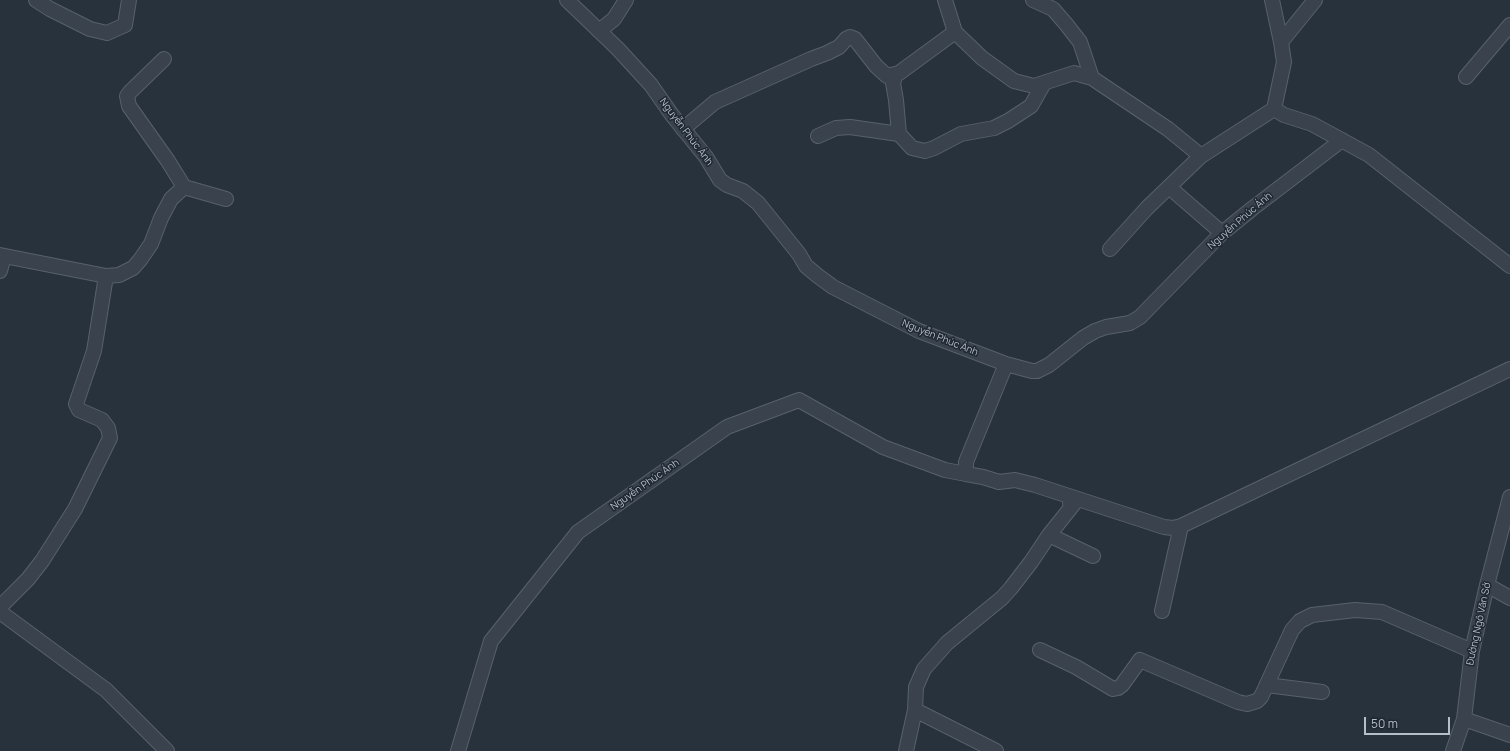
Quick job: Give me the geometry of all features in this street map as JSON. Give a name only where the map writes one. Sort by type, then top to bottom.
[{"type":"street","points":[[36,0],[50,9],[90,29],[106,33],[124,25],[129,0]]},
{"type":"street","name":"Nguyễn Phúc Ánh","points":[[567,0],[623,54],[646,79],[706,157],[720,180],[727,185],[743,191],[758,203],[799,254],[806,266],[818,276],[840,290],[919,331],[1006,364],[1037,371],[1049,365],[1082,338],[1095,331],[1134,321],[1143,314],[1222,233],[1342,140]]},
{"type":"street","points":[[599,31],[614,18],[626,0]]},
{"type":"street","points":[[945,0],[955,32],[982,58],[1014,81],[1034,86],[1074,73],[1092,78],[1168,129],[1201,156]]},
{"type":"street","points":[[1034,0],[1053,9],[1080,42],[1092,78]]},
{"type":"street","points":[[1110,248],[1201,156],[1274,109],[1284,62],[1282,42],[1272,0]]},
{"type":"street","points":[[1282,42],[1315,0]]},
{"type":"street","points":[[1466,77],[1509,27]]},
{"type":"street","points":[[683,129],[715,102],[810,59],[827,53],[839,47],[846,39],[855,39],[876,66],[887,76],[899,73],[955,32]]},
{"type":"street","points":[[164,59],[130,92],[127,96],[128,106],[168,161],[184,187],[226,199]]},
{"type":"street","points":[[896,74],[894,83],[899,134],[912,148],[925,151],[961,134],[994,128],[1031,106],[1044,83]]},
{"type":"street","points":[[1274,109],[1284,115],[1312,124],[1369,155],[1510,266]]},
{"type":"street","points":[[818,136],[836,128],[850,126],[899,134]]},
{"type":"street","points":[[0,271],[2,255],[106,276],[125,273],[133,268],[151,244],[171,198],[184,187]]},
{"type":"street","points":[[1169,187],[1222,233]]},
{"type":"street","points":[[0,607],[28,579],[42,561],[75,509],[110,438],[108,428],[102,420],[79,410],[76,404],[94,351],[106,276]]},
{"type":"street","points":[[966,474],[966,462],[1006,364]]},
{"type":"street","points":[[906,751],[915,710],[916,687],[930,660],[947,643],[1002,598],[1023,574],[1048,535],[1077,500],[1164,527],[1173,528],[1181,526],[1510,369]]},
{"type":"street","name":"Nguyễn Phúc Ánh","points":[[458,751],[492,641],[578,532],[727,427],[799,400],[883,447],[945,470],[983,477],[999,482],[1015,480],[1035,485],[1077,500]]},
{"type":"street","name":"Đường Ngô Văn Sở","points":[[1453,751],[1464,719],[1472,651],[1487,585],[1510,497]]},
{"type":"street","points":[[1162,611],[1181,526]]},
{"type":"street","points":[[1048,535],[1093,556]]},
{"type":"street","points":[[1487,585],[1510,598]]},
{"type":"street","points":[[1040,650],[1076,667],[1113,689],[1122,685],[1140,660],[1243,704],[1257,701],[1261,697],[1292,630],[1300,621],[1312,615],[1355,610],[1382,612],[1472,651]]},
{"type":"street","points":[[0,612],[106,690],[166,751]]},
{"type":"street","points":[[1267,685],[1322,692]]},
{"type":"street","points":[[915,710],[996,751]]},
{"type":"street","points":[[1464,719],[1510,735]]}]
